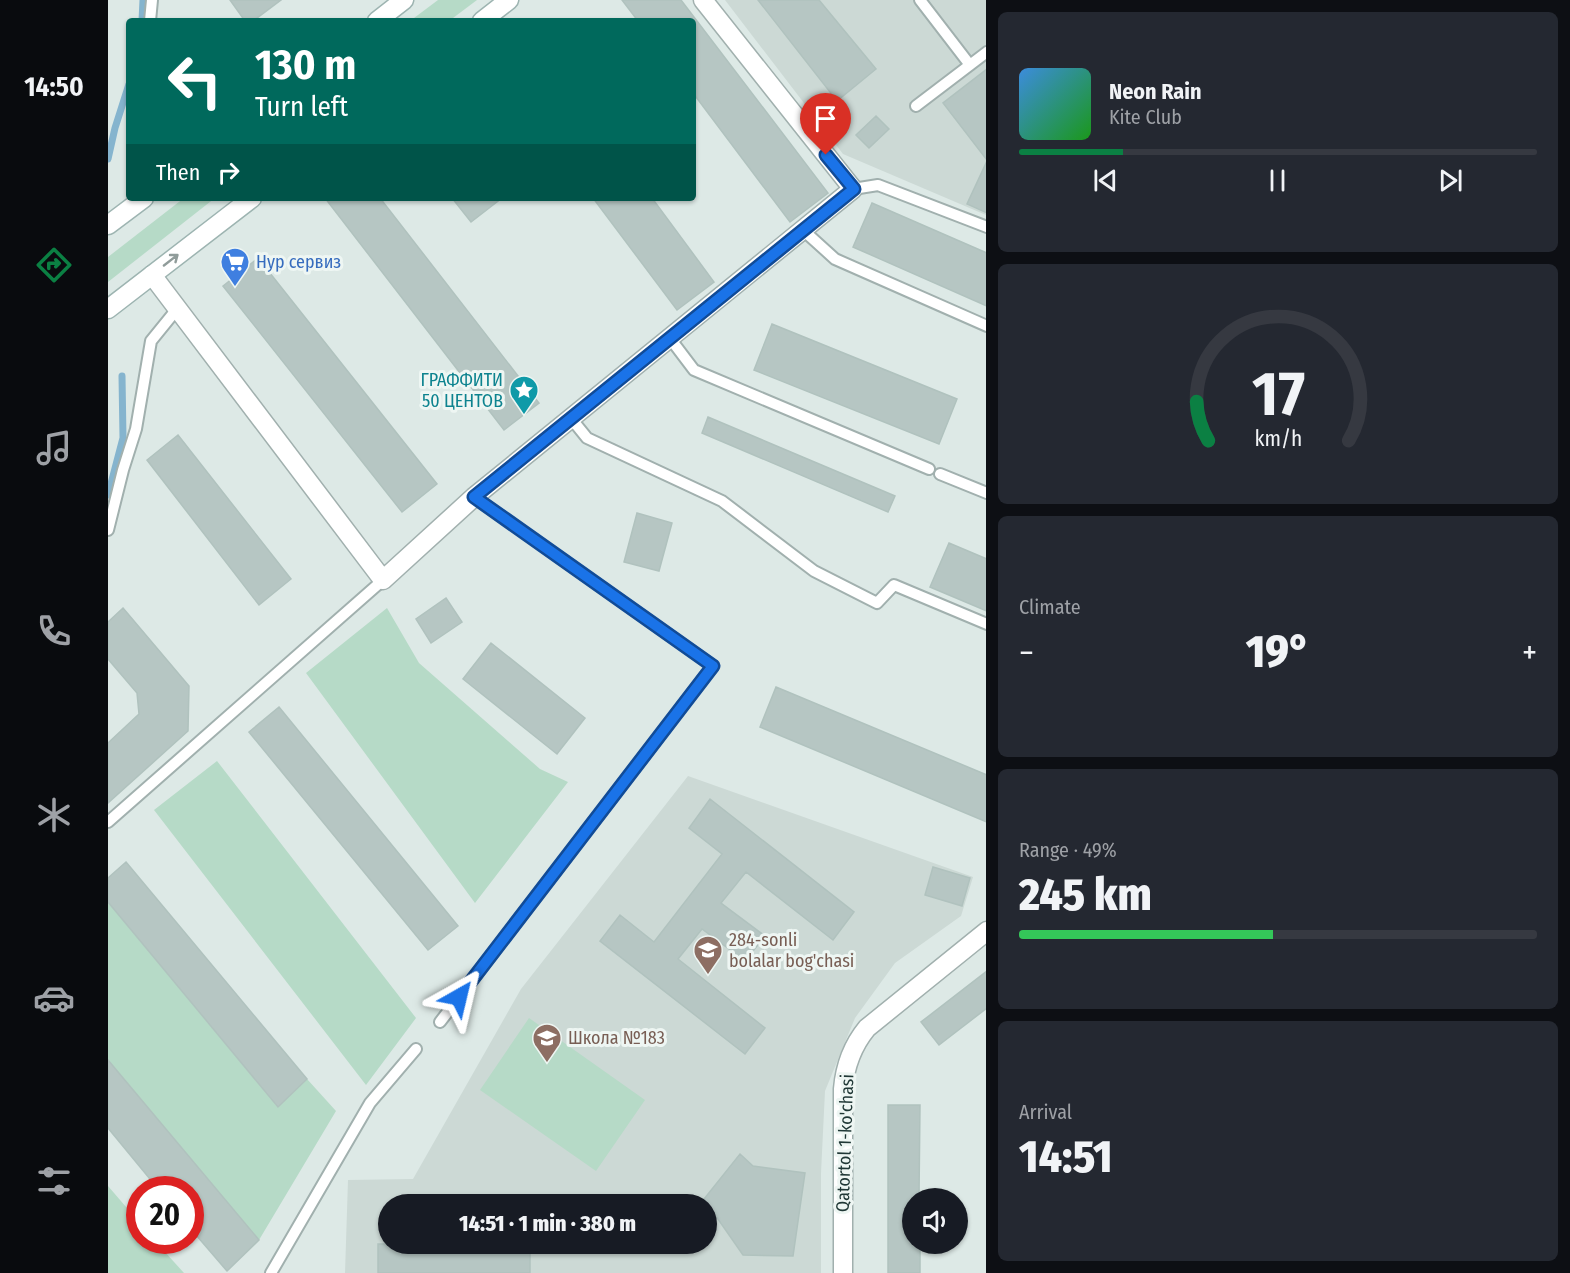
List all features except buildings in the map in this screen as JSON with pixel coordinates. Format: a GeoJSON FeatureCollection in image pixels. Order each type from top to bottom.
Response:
{"type":"FeatureCollection","features":[{"type":"Feature","properties":{"kind":"street"},"geometry":{"type":"LineString","coordinates":[[381,18],[404,0]]}},
{"type":"Feature","properties":{"kind":"street"},"geometry":{"type":"LineString","coordinates":[[486,18],[510,0]]}},
{"type":"Feature","properties":{"kind":"street"},"geometry":{"type":"LineString","coordinates":[[152,275],[382,580],[474,497],[570,417],[854,189],[704,0]]}},
{"type":"Feature","properties":{"kind":"street"},"geometry":{"type":"LineString","coordinates":[[108,225],[140,201]]}},
{"type":"Feature","properties":{"kind":"street"},"geometry":{"type":"LineString","coordinates":[[108,309],[248,201]]}},
{"type":"Feature","properties":{"kind":"street","name":"Qatortol 1-ko'chasi"},"geometry":{"type":"LineString","coordinates":[[843,1273],[843,1089],[854,1048],[867,1028],[986,932]]}},
{"type":"Feature","properties":{"kind":"lane"},"geometry":{"type":"LineString","coordinates":[[150,18],[152,0]]}},
{"type":"Feature","properties":{"kind":"lane"},"geometry":{"type":"LineString","coordinates":[[920,0],[970,65]]}},
{"type":"Feature","properties":{"kind":"lane"},"geometry":{"type":"LineString","coordinates":[[916,106],[986,53]]}},
{"type":"Feature","properties":{"kind":"lane"},"geometry":{"type":"LineString","coordinates":[[854,189],[878,185],[986,227]]}},
{"type":"Feature","properties":{"kind":"lane"},"geometry":{"type":"LineString","coordinates":[[803,230],[835,259],[986,326]]}},
{"type":"Feature","properties":{"kind":"lane"},"geometry":{"type":"LineString","coordinates":[[108,530],[136,429],[151,341],[177,309]]}},
{"type":"Feature","properties":{"kind":"lane"},"geometry":{"type":"LineString","coordinates":[[669,337],[694,369],[929,469]]}},
{"type":"Feature","properties":{"kind":"lane"},"geometry":{"type":"LineString","coordinates":[[570,417],[587,438],[722,501],[814,571],[877,603],[894,585],[986,624]]}},
{"type":"Feature","properties":{"kind":"lane"},"geometry":{"type":"LineString","coordinates":[[940,474],[986,493]]}},
{"type":"Feature","properties":{"kind":"lane"},"geometry":{"type":"LineString","coordinates":[[440,1022],[713,666],[474,497]]}},
{"type":"Feature","properties":{"kind":"lane"},"geometry":{"type":"LineString","coordinates":[[108,822],[382,580]]}},
{"type":"Feature","properties":{"kind":"lane"},"geometry":{"type":"LineString","coordinates":[[271,1273],[370,1103],[416,1049]]}},
{"type":"Feature","properties":{"kind":"shaded area"},"geometry":{"type":"Polygon","coordinates":[[[725,0],[986,0],[986,215],[843,154],[725,0]]]}},
{"type":"Feature","properties":{"kind":"shaded area","name":"284-sonli bolalar bog'chasi"},"geometry":{"type":"Polygon","coordinates":[[[688,776],[973,877],[961,916],[895,963],[855,1018],[825,1091],[821,1173],[821,1273],[345,1273],[348,1180],[413,1179],[521,989],[688,776]]]}},
{"type":"Feature","properties":{"kind":"green space"},"geometry":{"type":"Polygon","coordinates":[[[438,0],[477,0],[453,18],[414,18],[438,0]]]}},
{"type":"Feature","properties":{"kind":"green space"},"geometry":{"type":"Polygon","coordinates":[[[180,201],[211,201],[108,282],[108,257],[180,201]]]}},
{"type":"Feature","properties":{"kind":"green space"},"geometry":{"type":"Polygon","coordinates":[[[387,608],[419,663],[540,769],[568,782],[475,903],[306,673],[387,608]]]}},
{"type":"Feature","properties":{"kind":"green space"},"geometry":{"type":"Polygon","coordinates":[[[217,761],[416,1018],[366,1085],[154,810],[217,761]]]}},
{"type":"Feature","properties":{"kind":"green space"},"geometry":{"type":"Polygon","coordinates":[[[108,902],[277,1106],[307,1079],[336,1111],[259,1240],[108,1060],[108,902]]]}},
{"type":"Feature","properties":{"kind":"green space"},"geometry":{"type":"Polygon","coordinates":[[[529,1018],[645,1100],[596,1171],[480,1090],[529,1018]]]}},
{"type":"Feature","properties":{"kind":"green space"},"geometry":{"type":"Polygon","coordinates":[[[108,1186],[126,1207],[126,1254],[167,1254],[184,1273],[108,1273],[108,1186]]]}},
{"type":"Feature","properties":{"kind":"waterway"},"geometry":{"type":"LineString","coordinates":[[142,18],[143,0]]}},
{"type":"Feature","properties":{"kind":"waterway"},"geometry":{"type":"LineString","coordinates":[[108,159],[126,93]]}},
{"type":"Feature","properties":{"kind":"waterway"},"geometry":{"type":"LineString","coordinates":[[108,495],[123,438],[122,376]]}},
{"type":"Feature","properties":{"kind":"place","name":"Нур сервиз"},"geometry":{"type":"Point","coordinates":[235,288]}},
{"type":"Feature","properties":{"kind":"place","name":"ГРАФФИТИ 50 ЦЕНТОВ"},"geometry":{"type":"Point","coordinates":[524,416]}},
{"type":"Feature","properties":{"kind":"place","name":"284-sonli bolalar bog'chasi"},"geometry":{"type":"Point","coordinates":[708,976]}},
{"type":"Feature","properties":{"kind":"place","name":"Школа №183"},"geometry":{"type":"Point","coordinates":[547,1064]}},
{"type":"Feature","properties":{"kind":"route"},"geometry":{"type":"LineString","coordinates":[[459,997],[713,666],[474,497],[854,189],[826,155]]}}]}
